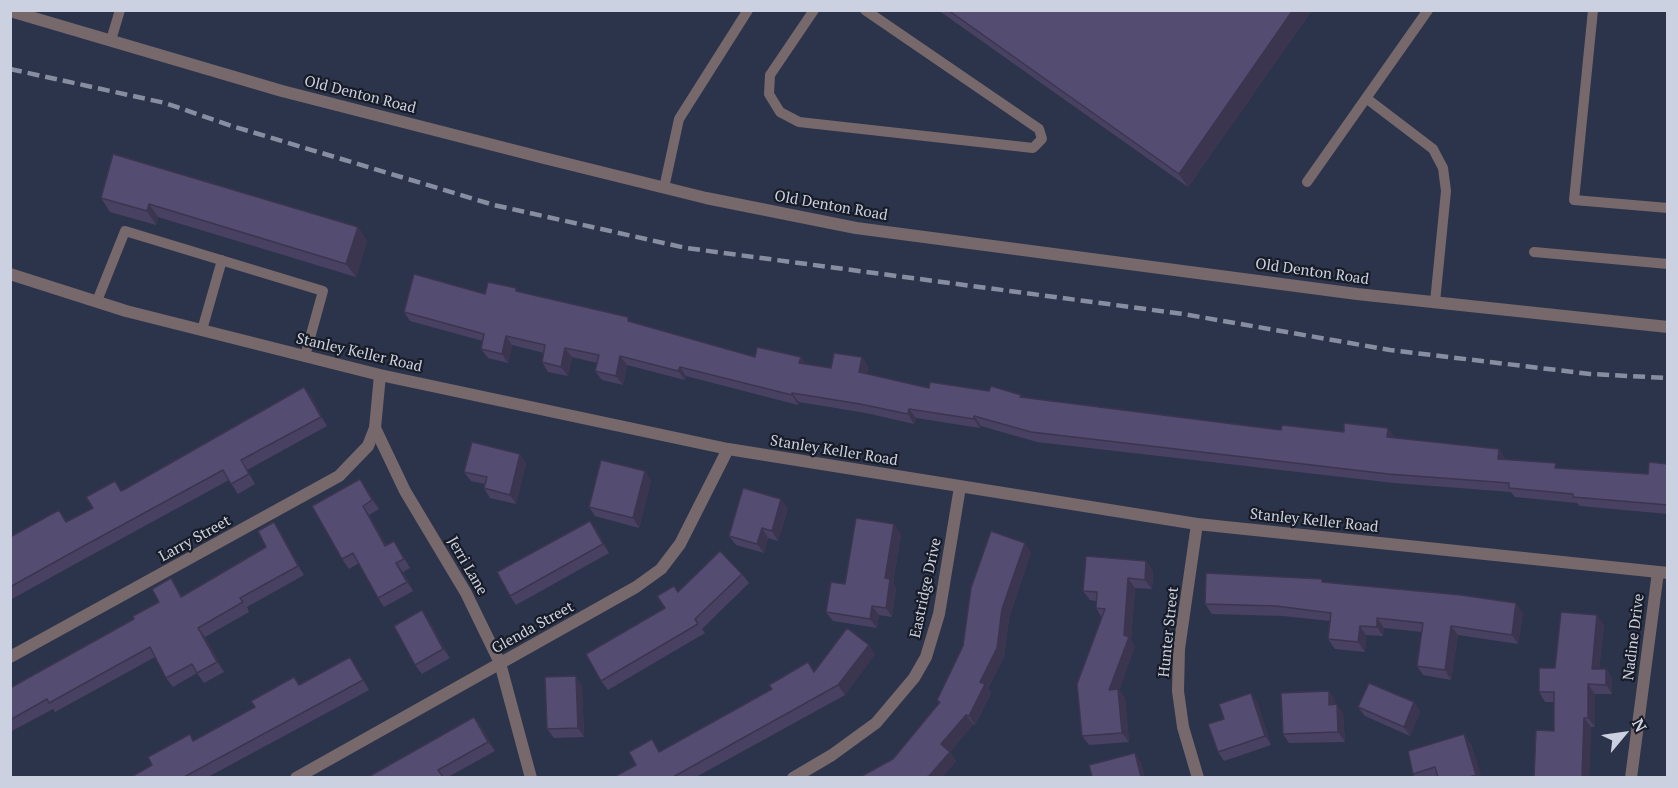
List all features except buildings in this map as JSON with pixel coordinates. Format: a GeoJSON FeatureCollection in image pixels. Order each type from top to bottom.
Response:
{"type":"FeatureCollection","features":[{"type":"Feature","properties":{"kind":"street","name":"Old Denton Road"},"geometry":{"type":"LineString","coordinates":[[10,11],[282,91],[664,188],[856,228],[1435,302],[1668,327]]}},
{"type":"Feature","properties":{"kind":"street","name":"Stanley Keller Road"},"geometry":{"type":"LineString","coordinates":[[10,274],[202,330],[380,375],[728,449],[1197,524],[1663,573]]}},
{"type":"Feature","properties":{"kind":"street"},"geometry":{"type":"LineString","coordinates":[[375,428],[380,375]]}},
{"type":"Feature","properties":{"kind":"street","name":"Larry Street"},"geometry":{"type":"LineString","coordinates":[[10,657],[339,476],[368,446],[375,428]]}},
{"type":"Feature","properties":{"kind":"street","name":"Jerri Lane"},"geometry":{"type":"LineString","coordinates":[[375,428],[405,491],[466,593],[500,663],[531,777]]}},
{"type":"Feature","properties":{"kind":"street","name":"Glenda Street"},"geometry":{"type":"LineString","coordinates":[[297,777],[636,587],[661,569],[680,544],[728,449]]}},
{"type":"Feature","properties":{"kind":"street","name":"Eastridge Drive"},"geometry":{"type":"LineString","coordinates":[[793,777],[832,755],[876,723],[914,678],[926,657],[939,614],[960,487]]}},
{"type":"Feature","properties":{"kind":"street","name":"Hunter Street"},"geometry":{"type":"LineString","coordinates":[[1197,524],[1179,649],[1178,692],[1183,727],[1198,777]]}},
{"type":"Feature","properties":{"kind":"street","name":"Nadine Drive"},"geometry":{"type":"LineString","coordinates":[[1632,777],[1663,573]]}},
{"type":"Feature","properties":{"kind":"lane"},"geometry":{"type":"LineString","coordinates":[[111,40],[120,10]]}},
{"type":"Feature","properties":{"kind":"lane"},"geometry":{"type":"LineString","coordinates":[[664,188],[679,120],[748,10]]}},
{"type":"Feature","properties":{"kind":"lane"},"geometry":{"type":"LineString","coordinates":[[814,10],[770,75],[770,94],[780,112],[799,122],[1033,148],[1042,139],[1039,129],[865,10]]}},
{"type":"Feature","properties":{"kind":"lane"},"geometry":{"type":"LineString","coordinates":[[1307,182],[1428,10]]}},
{"type":"Feature","properties":{"kind":"lane"},"geometry":{"type":"LineString","coordinates":[[1593,10],[1574,200],[1668,208]]}},
{"type":"Feature","properties":{"kind":"lane"},"geometry":{"type":"LineString","coordinates":[[1366,98],[1433,149],[1443,168],[1446,191],[1435,302]]}},
{"type":"Feature","properties":{"kind":"lane"},"geometry":{"type":"LineString","coordinates":[[97,301],[125,231],[323,291],[305,356]]}},
{"type":"Feature","properties":{"kind":"lane"},"geometry":{"type":"LineString","coordinates":[[1534,252],[1668,264]]}},
{"type":"Feature","properties":{"kind":"lane"},"geometry":{"type":"LineString","coordinates":[[202,330],[222,260]]}},
{"type":"Feature","properties":{"kind":"railway"},"geometry":{"type":"LineString","coordinates":[[10,69],[165,103],[232,126],[494,205],[686,248],[1183,314],[1390,350],[1590,374],[1668,378]]}}]}
